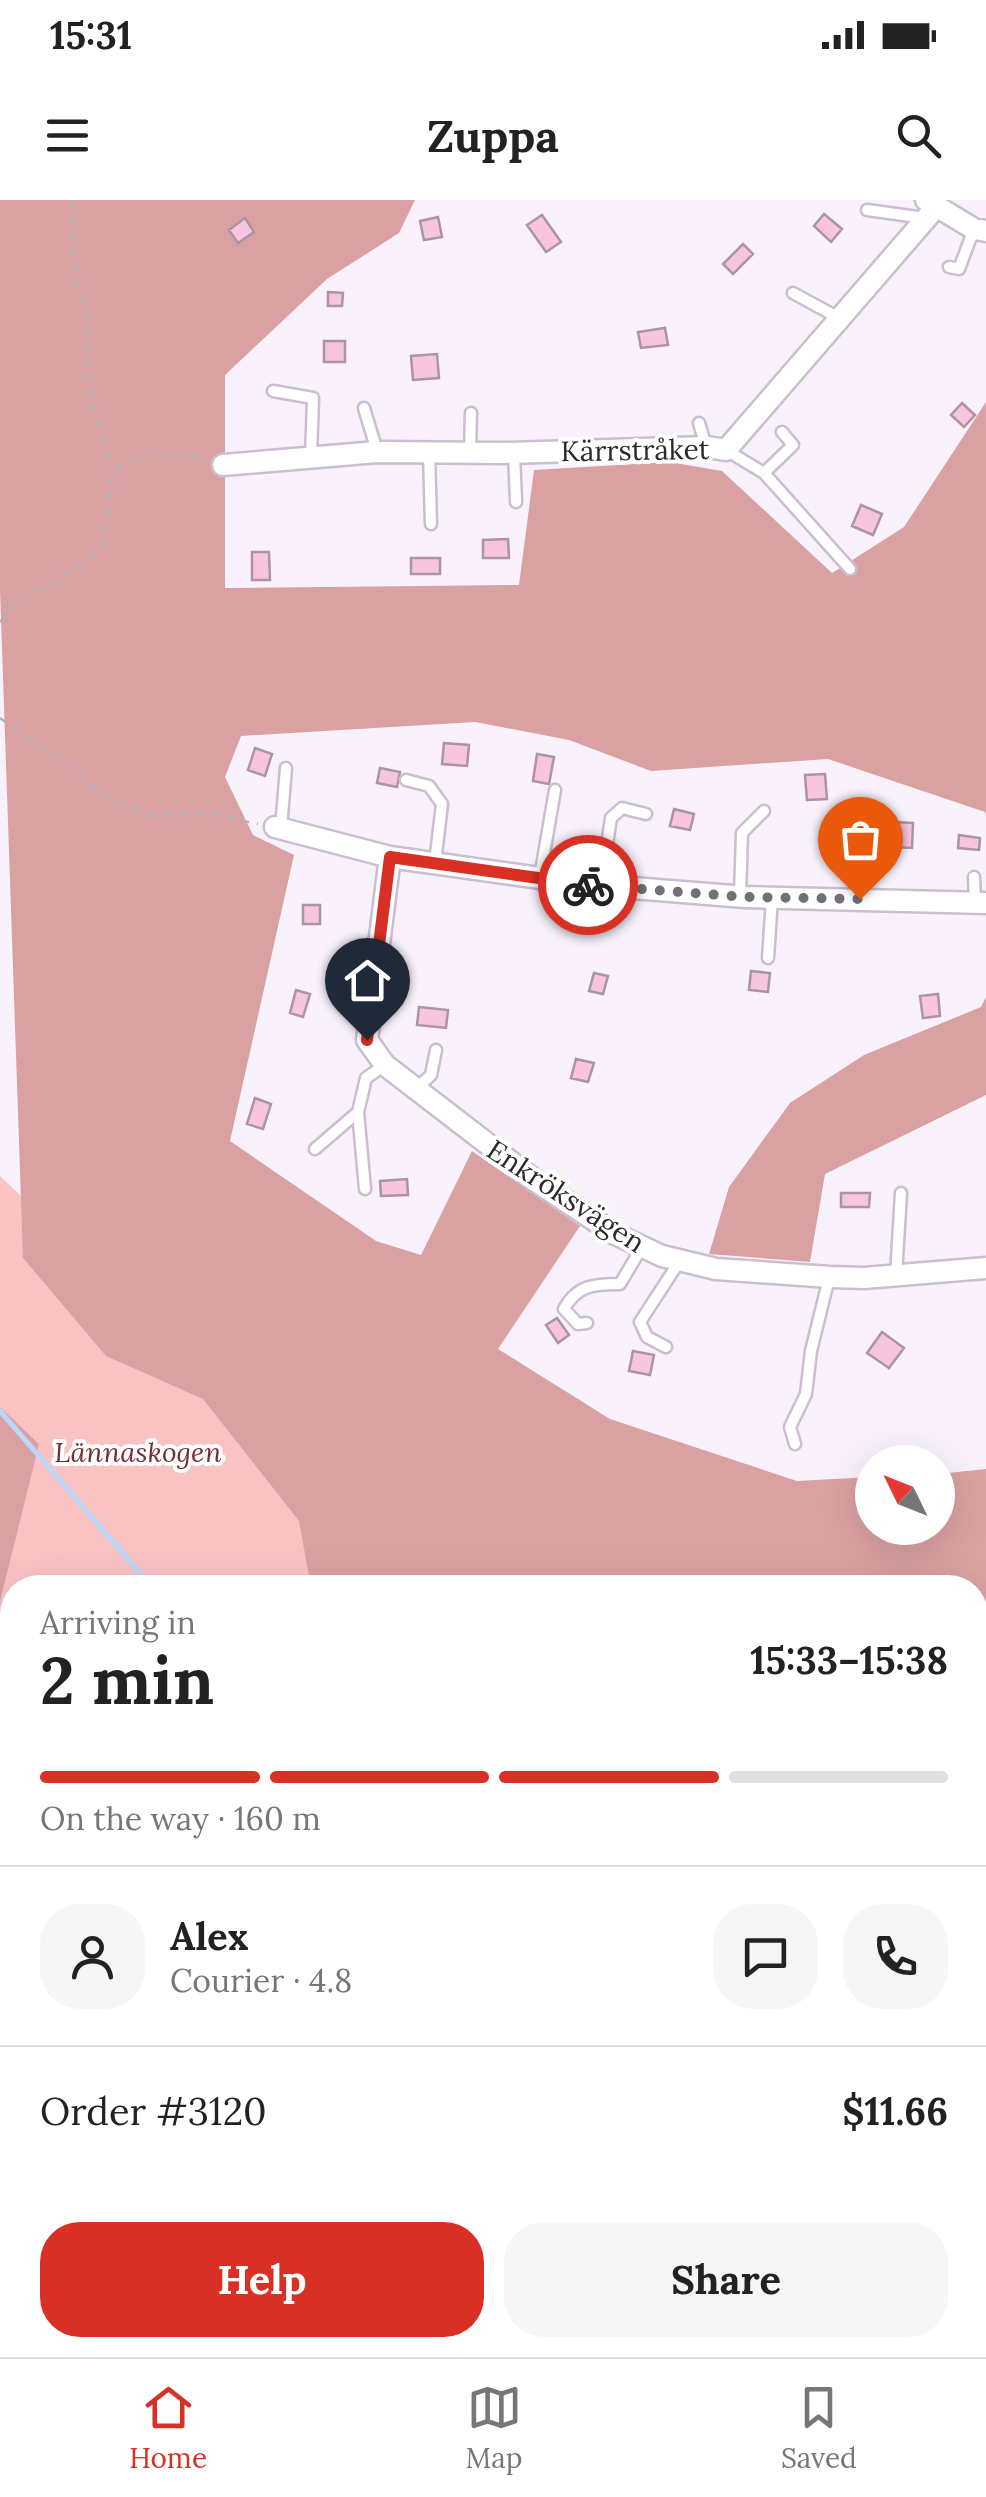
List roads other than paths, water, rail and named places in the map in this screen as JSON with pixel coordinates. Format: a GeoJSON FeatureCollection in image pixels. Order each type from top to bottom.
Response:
{"type":"FeatureCollection","features":[{"type":"Feature","properties":{"kind":"street"},"geometry":{"type":"LineString","coordinates":[[930,208],[980,230]]}},
{"type":"Feature","properties":{"kind":"street","name":"Kärrstråket"},"geometry":{"type":"LineString","coordinates":[[223,465],[377,452],[716,448],[839,318],[930,208]]}},
{"type":"Feature","properties":{"kind":"street"},"geometry":{"type":"LineString","coordinates":[[278,828],[390,857],[600,886],[740,896],[980,903]]}},
{"type":"Feature","properties":{"kind":"street"},"geometry":{"type":"LineString","coordinates":[[385,1065],[367,1040],[390,857]]}},
{"type":"Feature","properties":{"kind":"street","name":"Enkröksvägen"},"geometry":{"type":"LineString","coordinates":[[385,1065],[537,1182],[616,1234],[680,1261],[716,1269],[830,1276],[896,1276],[986,1268]]}},
{"type":"Feature","properties":{"kind":"lane"},"geometry":{"type":"LineString","coordinates":[[866,210],[930,208]]}},
{"type":"Feature","properties":{"kind":"lane"},"geometry":{"type":"LineString","coordinates":[[950,267],[959,269],[980,230]]}},
{"type":"Feature","properties":{"kind":"lane"},"geometry":{"type":"LineString","coordinates":[[792,293],[839,318]]}},
{"type":"Feature","properties":{"kind":"lane"},"geometry":{"type":"LineString","coordinates":[[274,390],[313,398],[310,457]]}},
{"type":"Feature","properties":{"kind":"lane"},"geometry":{"type":"LineString","coordinates":[[364,408],[377,452]]}},
{"type":"Feature","properties":{"kind":"lane"},"geometry":{"type":"LineString","coordinates":[[470,453],[471,413]]}},
{"type":"Feature","properties":{"kind":"lane"},"geometry":{"type":"LineString","coordinates":[[699,423],[716,448],[764,474],[850,568]]}},
{"type":"Feature","properties":{"kind":"lane"},"geometry":{"type":"LineString","coordinates":[[764,474],[793,445],[782,432]]}},
{"type":"Feature","properties":{"kind":"lane"},"geometry":{"type":"LineString","coordinates":[[429,453],[431,524]]}},
{"type":"Feature","properties":{"kind":"lane"},"geometry":{"type":"LineString","coordinates":[[514,453],[516,502]]}},
{"type":"Feature","properties":{"kind":"lane"},"geometry":{"type":"LineString","coordinates":[[278,828],[286,768]]}},
{"type":"Feature","properties":{"kind":"lane"},"geometry":{"type":"LineString","coordinates":[[406,780],[429,786],[442,804],[435,863]]}},
{"type":"Feature","properties":{"kind":"lane"},"geometry":{"type":"LineString","coordinates":[[540,877],[556,790]]}},
{"type":"Feature","properties":{"kind":"lane"},"geometry":{"type":"LineString","coordinates":[[600,886],[611,818],[622,808],[646,814]]}},
{"type":"Feature","properties":{"kind":"lane"},"geometry":{"type":"LineString","coordinates":[[740,896],[742,833],[764,810]]}},
{"type":"Feature","properties":{"kind":"lane"},"geometry":{"type":"LineString","coordinates":[[974,877],[980,903]]}},
{"type":"Feature","properties":{"kind":"lane"},"geometry":{"type":"LineString","coordinates":[[768,958],[772,897]]}},
{"type":"Feature","properties":{"kind":"lane"},"geometry":{"type":"LineString","coordinates":[[416,1089],[430,1075],[436,1050]]}},
{"type":"Feature","properties":{"kind":"lane"},"geometry":{"type":"LineString","coordinates":[[365,1189],[358,1112],[366,1078],[385,1065]]}},
{"type":"Feature","properties":{"kind":"lane"},"geometry":{"type":"LineString","coordinates":[[315,1148],[358,1112]]}},
{"type":"Feature","properties":{"kind":"lane"},"geometry":{"type":"LineString","coordinates":[[896,1276],[901,1193]]}},
{"type":"Feature","properties":{"kind":"lane"},"geometry":{"type":"LineString","coordinates":[[587,1322],[578,1324],[569,1316],[564,1309],[569,1299],[586,1285],[620,1284],[642,1247]]}},
{"type":"Feature","properties":{"kind":"lane"},"geometry":{"type":"LineString","coordinates":[[666,1347],[646,1337],[640,1322],[680,1261]]}},
{"type":"Feature","properties":{"kind":"lane"},"geometry":{"type":"LineString","coordinates":[[796,1444],[790,1428],[806,1394],[811,1351],[830,1276]]}},
{"type":"Feature","properties":{"kind":"waterway"},"geometry":{"type":"LineString","coordinates":[[0,1411],[142,1575]]}},
{"type":"Feature","properties":{"kind":"park label","name":"Lännaskogen"},"geometry":{"type":"Point","coordinates":[138,1452]}}]}
